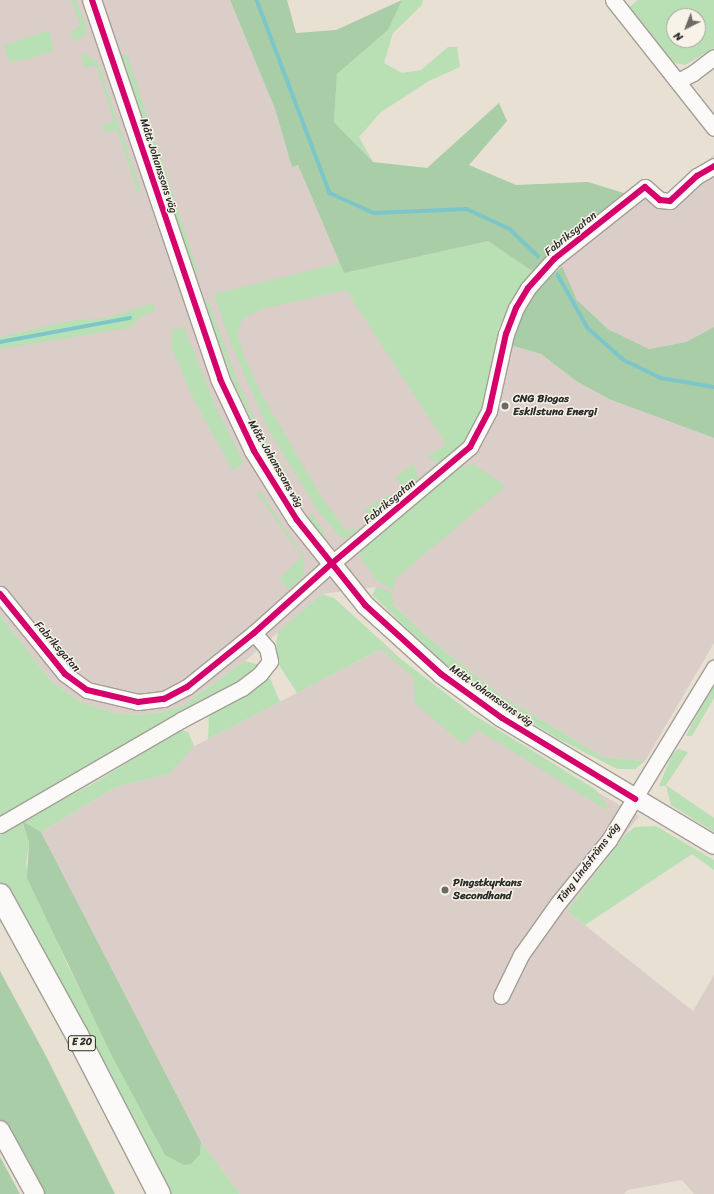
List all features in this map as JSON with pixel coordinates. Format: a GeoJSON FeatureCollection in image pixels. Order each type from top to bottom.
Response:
{"type":"FeatureCollection","features":[{"type":"Feature","properties":{"kind":"highway","name":"E 20"},"geometry":{"type":"LineString","coordinates":[[0,895],[77,1035],[159,1194]]}},
{"type":"Feature","properties":{"kind":"highway","name":"E 20"},"geometry":{"type":"LineString","coordinates":[[0,923],[143,1194]]}},
{"type":"Feature","properties":{"kind":"street","name":"Mått Johanssons väg"},"geometry":{"type":"LineString","coordinates":[[92,0],[220,379],[254,451],[297,520],[331,564],[388,628],[454,684],[502,718],[714,845]]}},
{"type":"Feature","properties":{"kind":"street"},"geometry":{"type":"LineString","coordinates":[[613,0],[714,128]]}},
{"type":"Feature","properties":{"kind":"street"},"geometry":{"type":"LineString","coordinates":[[678,81],[693,73],[714,57]]}},
{"type":"Feature","properties":{"kind":"street","name":"Fabriksgatan"},"geometry":{"type":"LineString","coordinates":[[0,594],[42,648],[75,683],[98,694],[124,700],[164,699],[187,687],[254,633],[331,564],[470,447],[489,411],[511,320],[535,279],[554,259],[645,187],[660,200],[670,201],[698,176],[714,166]]}},
{"type":"Feature","properties":{"kind":"street"},"geometry":{"type":"LineString","coordinates":[[0,825],[181,720],[242,688],[260,674],[270,661],[267,648],[254,633]]}},
{"type":"Feature","properties":{"kind":"street","name":"Tång Lindströms väg"},"geometry":{"type":"LineString","coordinates":[[501,996],[521,955],[558,904],[609,840],[714,668]]}},
{"type":"Feature","properties":{"kind":"street"},"geometry":{"type":"LineString","coordinates":[[0,1130],[35,1194]]}},
{"type":"Feature","properties":{"kind":"shaded area"},"geometry":{"type":"Polygon","coordinates":[[[0,0],[230,0],[275,109],[292,166],[298,165],[344,273],[488,241],[532,271],[497,330],[510,345],[541,354],[576,381],[609,399],[714,438],[714,643],[645,761],[603,757],[500,695],[426,636],[376,587],[322,594],[245,661],[182,706],[162,712],[140,715],[114,713],[81,702],[52,682],[0,615],[0,0]]]}},
{"type":"Feature","properties":{"kind":"shaded area"},"geometry":{"type":"Polygon","coordinates":[[[714,155],[714,327],[686,342],[649,349],[608,329],[577,300],[554,252],[627,194],[656,195],[673,191],[714,155]]]}},
{"type":"Feature","properties":{"kind":"shaded area"},"geometry":{"type":"Polygon","coordinates":[[[387,646],[437,693],[489,730],[639,816],[567,911],[693,1011],[714,975],[714,1194],[694,1194],[682,1180],[628,1190],[624,1194],[240,1194],[201,1142],[41,832],[116,787],[169,774],[191,748],[387,646]]]}},
{"type":"Feature","properties":{"kind":"green space"},"geometry":{"type":"Polygon","coordinates":[[[71,0],[76,0],[86,26],[85,35],[77,41],[72,38],[71,32],[80,25],[71,0]]]}},
{"type":"Feature","properties":{"kind":"green space"},"geometry":{"type":"Polygon","coordinates":[[[230,0],[287,0],[296,33],[336,30],[402,0],[388,30],[337,74],[334,122],[373,162],[427,168],[499,103],[507,121],[469,165],[516,185],[588,182],[627,194],[532,271],[488,241],[344,273],[298,165],[292,167],[275,109],[230,0]]]}},
{"type":"Feature","properties":{"kind":"green space"},"geometry":{"type":"Polygon","coordinates":[[[402,0],[423,0],[421,6],[393,33],[384,63],[402,73],[421,70],[448,47],[457,47],[460,67],[429,81],[381,112],[359,137],[373,162],[334,122],[337,74],[388,30],[402,0]]]}},
{"type":"Feature","properties":{"kind":"green space"},"geometry":{"type":"Polygon","coordinates":[[[638,0],[714,0],[714,48],[685,65],[675,63],[663,53],[628,8],[638,0]]]}},
{"type":"Feature","properties":{"kind":"green space"},"geometry":{"type":"Polygon","coordinates":[[[46,31],[50,33],[54,50],[29,59],[10,62],[3,46],[46,31]]]}},
{"type":"Feature","properties":{"kind":"green space"},"geometry":{"type":"Polygon","coordinates":[[[83,53],[98,62],[141,192],[138,193],[117,130],[105,133],[103,125],[114,121],[96,65],[85,68],[81,57],[83,53]]]}},
{"type":"Feature","properties":{"kind":"green space"},"geometry":{"type":"Polygon","coordinates":[[[125,53],[128,57],[199,275],[193,269],[181,234],[122,56],[125,53]]]}},
{"type":"Feature","properties":{"kind":"green space"},"geometry":{"type":"Polygon","coordinates":[[[488,241],[532,271],[497,330],[500,334],[481,411],[471,432],[464,441],[443,461],[436,462],[427,457],[446,444],[346,290],[261,309],[242,320],[237,333],[244,356],[262,395],[323,499],[346,530],[355,529],[356,534],[342,539],[318,511],[269,431],[231,344],[214,294],[340,263],[344,273],[488,241]]]}},
{"type":"Feature","properties":{"kind":"green space"},"geometry":{"type":"Polygon","coordinates":[[[562,266],[577,300],[608,329],[649,349],[686,342],[714,327],[714,438],[609,399],[576,381],[541,354],[510,345],[531,296],[562,266]]]}},
{"type":"Feature","properties":{"kind":"green space"},"geometry":{"type":"Polygon","coordinates":[[[205,302],[209,302],[237,379],[256,421],[292,485],[288,487],[271,458],[233,382],[205,302]]]}},
{"type":"Feature","properties":{"kind":"green space"},"geometry":{"type":"Polygon","coordinates":[[[153,303],[156,311],[143,315],[130,328],[0,349],[0,337],[68,321],[106,318],[153,303]]]}},
{"type":"Feature","properties":{"kind":"green space"},"geometry":{"type":"Polygon","coordinates":[[[184,327],[216,407],[244,463],[233,471],[189,390],[171,346],[173,330],[184,327]]]}},
{"type":"Feature","properties":{"kind":"green space"},"geometry":{"type":"Polygon","coordinates":[[[414,464],[418,477],[415,485],[406,493],[395,477],[414,464]]]}},
{"type":"Feature","properties":{"kind":"green space"},"geometry":{"type":"Polygon","coordinates":[[[473,464],[506,486],[395,579],[394,590],[376,580],[359,555],[367,546],[456,468],[473,464]]]}},
{"type":"Feature","properties":{"kind":"green space"},"geometry":{"type":"Polygon","coordinates":[[[260,491],[305,559],[303,577],[288,589],[279,579],[302,557],[257,493],[260,491]]]}},
{"type":"Feature","properties":{"kind":"green space"},"geometry":{"type":"Polygon","coordinates":[[[389,495],[396,501],[372,521],[364,510],[389,495]]]}},
{"type":"Feature","properties":{"kind":"green space"},"geometry":{"type":"Polygon","coordinates":[[[312,514],[325,533],[324,538],[307,517],[312,514]]]}},
{"type":"Feature","properties":{"kind":"green space"},"geometry":{"type":"Polygon","coordinates":[[[376,587],[392,592],[393,604],[426,636],[500,695],[603,757],[645,761],[635,769],[617,769],[557,738],[482,693],[438,658],[372,595],[376,587]]]}},
{"type":"Feature","properties":{"kind":"green space"},"geometry":{"type":"Polygon","coordinates":[[[322,594],[334,598],[387,646],[385,647],[474,715],[595,789],[608,807],[606,810],[478,730],[464,745],[415,703],[413,677],[381,649],[297,693],[279,665],[276,644],[278,632],[322,594]]]}},
{"type":"Feature","properties":{"kind":"green space"},"geometry":{"type":"Polygon","coordinates":[[[0,615],[52,682],[81,702],[114,713],[140,715],[162,712],[182,706],[245,661],[260,665],[249,678],[0,817],[0,615]]]}},
{"type":"Feature","properties":{"kind":"green space"},"geometry":{"type":"Polygon","coordinates":[[[270,678],[280,702],[208,739],[209,713],[270,678]]]}},
{"type":"Feature","properties":{"kind":"green space"},"geometry":{"type":"Polygon","coordinates":[[[714,682],[714,698],[692,736],[686,736],[714,682]]]}},
{"type":"Feature","properties":{"kind":"green space"},"geometry":{"type":"Polygon","coordinates":[[[181,730],[188,732],[194,746],[169,774],[116,787],[41,832],[22,822],[29,842],[26,865],[66,962],[165,1155],[200,1154],[201,1142],[240,1194],[168,1194],[0,885],[0,835],[22,821],[94,783],[181,730]]]}},
{"type":"Feature","properties":{"kind":"green space"},"geometry":{"type":"Polygon","coordinates":[[[678,749],[688,752],[666,785],[714,818],[714,832],[671,805],[666,786],[659,786],[672,755],[678,749]]]}},
{"type":"Feature","properties":{"kind":"green space"},"geometry":{"type":"Polygon","coordinates":[[[22,821],[41,832],[201,1142],[200,1154],[191,1164],[184,1165],[165,1155],[111,1054],[27,878],[29,842],[22,821]]]}},
{"type":"Feature","properties":{"kind":"green space"},"geometry":{"type":"Polygon","coordinates":[[[656,826],[714,860],[714,870],[692,854],[585,925],[567,911],[625,835],[635,827],[656,826]]]}},
{"type":"Feature","properties":{"kind":"green space"},"geometry":{"type":"Polygon","coordinates":[[[0,971],[46,1056],[115,1194],[41,1194],[0,1122],[0,971]]]}},
{"type":"Feature","properties":{"kind":"green space"},"geometry":{"type":"Polygon","coordinates":[[[0,1157],[20,1194],[0,1194],[0,1157]]]}},
{"type":"Feature","properties":{"kind":"waterway"},"geometry":{"type":"LineString","coordinates":[[257,0],[330,193],[374,213],[467,209],[510,229],[538,256]]}},
{"type":"Feature","properties":{"kind":"waterway"},"geometry":{"type":"LineString","coordinates":[[558,275],[588,328],[624,360],[661,378],[714,387]]}},
{"type":"Feature","properties":{"kind":"waterway"},"geometry":{"type":"LineString","coordinates":[[0,342],[130,318]]}},
{"type":"Feature","properties":{"kind":"cycle path"},"geometry":{"type":"LineString","coordinates":[[92,0],[220,379],[254,451],[297,520],[365,605],[441,674],[502,718],[635,799]]}},
{"type":"Feature","properties":{"kind":"cycle path"},"geometry":{"type":"LineString","coordinates":[[0,594],[65,674],[87,690],[138,702],[164,699],[187,687],[254,633],[331,564],[470,447],[489,411],[506,334],[516,308],[528,288],[554,259],[645,187],[660,200],[670,201],[697,176],[714,166]]}},
{"type":"Feature","properties":{"kind":"place","name":"CNG Biogas Eskilstuna Energi"},"geometry":{"type":"Point","coordinates":[505,406]}},
{"type":"Feature","properties":{"kind":"place","name":"Pingstkyrkans Secondhand"},"geometry":{"type":"Point","coordinates":[445,890]}}]}
